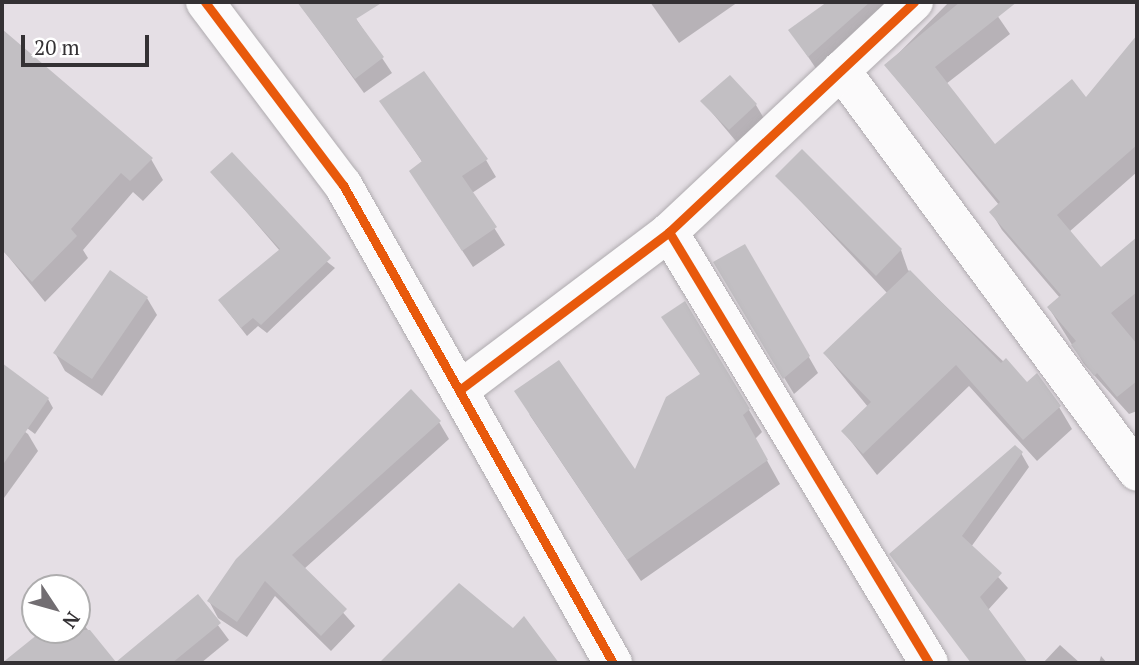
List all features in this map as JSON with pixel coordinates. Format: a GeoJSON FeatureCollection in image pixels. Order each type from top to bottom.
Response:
{"type":"FeatureCollection","features":[{"type":"Feature","properties":{"kind":"street"},"geometry":{"type":"LineString","coordinates":[[205,2],[343,185],[461,389],[613,663]]}},
{"type":"Feature","properties":{"kind":"street"},"geometry":{"type":"LineString","coordinates":[[461,389],[669,232],[908,4]]}},
{"type":"Feature","properties":{"kind":"street"},"geometry":{"type":"LineString","coordinates":[[841,70],[1137,472]]}},
{"type":"Feature","properties":{"kind":"street"},"geometry":{"type":"LineString","coordinates":[[669,232],[929,663]]}},
{"type":"Feature","properties":{"kind":"building"},"geometry":{"type":"Polygon","coordinates":[[[297,2],[383,2],[356,19],[384,57],[355,79],[297,2]]]}},
{"type":"Feature","properties":{"kind":"building"},"geometry":{"type":"Polygon","coordinates":[[[827,2],[870,2],[808,57],[788,30],[827,2]]]}},
{"type":"Feature","properties":{"kind":"building"},"geometry":{"type":"Polygon","coordinates":[[[960,2],[1017,2],[935,67],[995,144],[1072,79],[1086,97],[1137,35],[1137,145],[1057,215],[1101,267],[1137,237],[1137,292],[1111,313],[1137,344],[1137,381],[1117,397],[1097,373],[1094,376],[1071,345],[1076,341],[1047,307],[1061,295],[989,212],[1000,202],[884,65],[960,2]]]}},
{"type":"Feature","properties":{"kind":"building"},"geometry":{"type":"Polygon","coordinates":[[[2,29],[153,158],[130,181],[121,173],[71,229],[77,236],[32,282],[2,250],[2,29]]]}},
{"type":"Feature","properties":{"kind":"building"},"geometry":{"type":"Polygon","coordinates":[[[424,71],[488,159],[462,176],[497,227],[462,251],[409,171],[422,161],[379,101],[424,71]]]}},
{"type":"Feature","properties":{"kind":"building"},"geometry":{"type":"Polygon","coordinates":[[[730,75],[757,104],[729,130],[700,101],[730,75]]]}},
{"type":"Feature","properties":{"kind":"building"},"geometry":{"type":"Polygon","coordinates":[[[802,149],[902,249],[876,276],[775,176],[802,149]]]}},
{"type":"Feature","properties":{"kind":"building"},"geometry":{"type":"Polygon","coordinates":[[[232,152],[331,258],[261,325],[253,318],[241,328],[218,300],[280,249],[210,172],[232,152]]]}},
{"type":"Feature","properties":{"kind":"building"},"geometry":{"type":"Polygon","coordinates":[[[745,244],[810,356],[783,379],[713,262],[745,244]]]}},
{"type":"Feature","properties":{"kind":"building"},"geometry":{"type":"Polygon","coordinates":[[[110,270],[148,297],[92,379],[53,353],[110,270]]]}},
{"type":"Feature","properties":{"kind":"building"},"geometry":{"type":"Polygon","coordinates":[[[910,270],[1001,363],[1006,358],[1027,382],[1037,373],[1061,406],[1023,440],[956,365],[863,454],[841,431],[871,402],[823,353],[910,270]]]}},
{"type":"Feature","properties":{"kind":"building"},"geometry":{"type":"Polygon","coordinates":[[[685,301],[750,409],[743,415],[768,460],[627,560],[514,391],[559,360],[635,469],[666,397],[700,374],[661,317],[685,301]]]}},
{"type":"Feature","properties":{"kind":"building"},"geometry":{"type":"Polygon","coordinates":[[[2,363],[49,398],[2,466],[2,363]]]}},
{"type":"Feature","properties":{"kind":"building"},"geometry":{"type":"Polygon","coordinates":[[[411,389],[441,421],[292,555],[347,609],[321,636],[265,581],[237,622],[207,601],[236,559],[411,389]]]}},
{"type":"Feature","properties":{"kind":"building"},"geometry":{"type":"Polygon","coordinates":[[[1015,445],[1023,452],[962,536],[1002,573],[980,597],[1028,663],[971,663],[889,554],[1015,445]]]}},
{"type":"Feature","properties":{"kind":"building"},"geometry":{"type":"Polygon","coordinates":[[[459,583],[513,628],[524,616],[559,663],[379,663],[459,583]]]}},
{"type":"Feature","properties":{"kind":"building"},"geometry":{"type":"Polygon","coordinates":[[[198,594],[221,623],[172,663],[2,663],[26,644],[91,644],[91,631],[116,662],[198,594]]]}},
{"type":"Feature","properties":{"kind":"cycle path"},"geometry":{"type":"LineString","coordinates":[[205,2],[343,185],[613,663]]}},
{"type":"Feature","properties":{"kind":"cycle path"},"geometry":{"type":"LineString","coordinates":[[461,389],[669,232],[914,2]]}},
{"type":"Feature","properties":{"kind":"cycle path"},"geometry":{"type":"LineString","coordinates":[[669,232],[929,663]]}}]}
